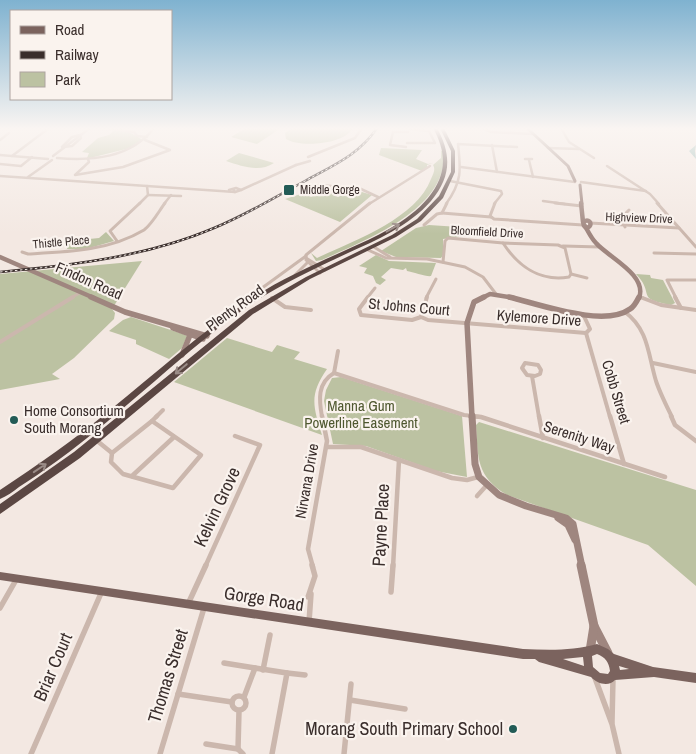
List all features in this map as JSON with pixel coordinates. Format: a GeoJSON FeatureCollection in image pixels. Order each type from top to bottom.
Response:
{"type":"FeatureCollection","features":[{"type":"Feature","properties":{"kind":"highway","name":"Plenty Road"},"geometry":{"type":"LineString","coordinates":[[0,509],[45,479],[96,440],[214,341],[272,298],[357,247],[395,228],[412,216],[437,190],[446,163]]}},
{"type":"Feature","properties":{"kind":"highway","name":"Plenty Road"},"geometry":{"type":"LineString","coordinates":[[0,494],[51,461],[91,431],[181,356],[253,301],[290,279],[371,249],[418,220],[436,203],[450,182],[453,163]]}},
{"type":"Feature","properties":{"kind":"highway"},"geometry":{"type":"LineString","coordinates":[[357,247],[371,249]]}},
{"type":"Feature","properties":{"kind":"highway","name":"Findon Road"},"geometry":{"type":"LineString","coordinates":[[205,337],[214,341]]}},
{"type":"Feature","properties":{"kind":"main road","name":"Gorge Road"},"geometry":{"type":"LineString","coordinates":[[0,576],[523,654],[558,655],[590,651]]}},
{"type":"Feature","properties":{"kind":"main road"},"geometry":{"type":"LineString","coordinates":[[654,672],[613,676],[602,680],[593,674],[587,664],[590,651],[597,649],[610,657],[654,672],[696,678]]}},
{"type":"Feature","properties":{"kind":"main road","name":"Gorge Road"},"geometry":{"type":"LineString","coordinates":[[523,654],[593,674]]}},
{"type":"Feature","properties":{"kind":"main road"},"geometry":{"type":"LineString","coordinates":[[610,657],[615,669],[613,676]]}},
{"type":"Feature","properties":{"kind":"street"},"geometry":{"type":"LineString","coordinates":[[0,164],[21,166],[24,163]]}},
{"type":"Feature","properties":{"kind":"street"},"geometry":{"type":"LineString","coordinates":[[26,178],[46,163]]}},
{"type":"Feature","properties":{"kind":"street"},"geometry":{"type":"LineString","coordinates":[[88,163],[75,175],[99,172],[132,163]]}},
{"type":"Feature","properties":{"kind":"street"},"geometry":{"type":"LineString","coordinates":[[442,213],[458,183],[461,163]]}},
{"type":"Feature","properties":{"kind":"street"},"geometry":{"type":"LineString","coordinates":[[495,163],[497,172]]}},
{"type":"Feature","properties":{"kind":"street"},"geometry":{"type":"LineString","coordinates":[[531,163],[533,177]]}},
{"type":"Feature","properties":{"kind":"street"},"geometry":{"type":"LineString","coordinates":[[565,163],[578,183],[586,224],[599,246],[632,274],[639,285],[640,298],[636,304],[625,312],[607,316],[586,317],[494,294],[483,296],[474,302],[467,324],[474,464],[478,475],[486,486],[499,494],[548,512],[572,526],[594,626],[610,657]]}},
{"type":"Feature","properties":{"kind":"street"},"geometry":{"type":"LineString","coordinates":[[273,176],[284,169],[300,164]]}},
{"type":"Feature","properties":{"kind":"street"},"geometry":{"type":"LineString","coordinates":[[0,176],[234,191],[251,186],[295,165]]}},
{"type":"Feature","properties":{"kind":"street"},"geometry":{"type":"LineString","coordinates":[[290,279],[307,259],[378,197],[430,166]]}},
{"type":"Feature","properties":{"kind":"street"},"geometry":{"type":"LineString","coordinates":[[607,166],[646,191],[696,247]]}},
{"type":"Feature","properties":{"kind":"street"},"geometry":{"type":"LineString","coordinates":[[461,167],[646,191]]}},
{"type":"Feature","properties":{"kind":"street"},"geometry":{"type":"LineString","coordinates":[[32,178],[33,174]]}},
{"type":"Feature","properties":{"kind":"street"},"geometry":{"type":"LineString","coordinates":[[424,225],[437,214],[442,213],[491,217],[491,208],[502,191],[450,182]]}},
{"type":"Feature","properties":{"kind":"street"},"geometry":{"type":"LineString","coordinates":[[339,187],[324,190],[314,188],[316,185],[321,185],[361,189],[378,197]]}},
{"type":"Feature","properties":{"kind":"street"},"geometry":{"type":"LineString","coordinates":[[321,185],[325,187],[324,190]]}},
{"type":"Feature","properties":{"kind":"street"},"geometry":{"type":"LineString","coordinates":[[147,186],[148,195]]}},
{"type":"Feature","properties":{"kind":"street"},"geometry":{"type":"LineString","coordinates":[[117,241],[110,231],[148,195],[180,196]]}},
{"type":"Feature","properties":{"kind":"street","name":"Thistle Place"},"geometry":{"type":"LineString","coordinates":[[22,252],[28,254],[86,251],[117,241],[145,229],[171,195]]}},
{"type":"Feature","properties":{"kind":"street"},"geometry":{"type":"LineString","coordinates":[[544,201],[582,206]]}},
{"type":"Feature","properties":{"kind":"street"},"geometry":{"type":"LineString","coordinates":[[625,227],[621,218],[629,210]]}},
{"type":"Feature","properties":{"kind":"street","name":"Highview Drive"},"geometry":{"type":"LineString","coordinates":[[491,217],[625,227],[678,228]]}},
{"type":"Feature","properties":{"kind":"street","name":"Bloomfield Drive"},"geometry":{"type":"LineString","coordinates":[[443,262],[445,240],[447,238],[551,245],[563,248],[570,246],[599,246]]}},
{"type":"Feature","properties":{"kind":"street"},"geometry":{"type":"LineString","coordinates":[[503,243],[508,252],[528,271],[561,279],[569,277],[571,274]]}},
{"type":"Feature","properties":{"kind":"street"},"geometry":{"type":"LineString","coordinates":[[563,248],[571,274]]}},
{"type":"Feature","properties":{"kind":"street"},"geometry":{"type":"LineString","coordinates":[[371,249],[395,259]]}},
{"type":"Feature","properties":{"kind":"street"},"geometry":{"type":"LineString","coordinates":[[371,249],[384,257],[395,259],[424,258],[474,271],[490,285],[494,294]]}},
{"type":"Feature","properties":{"kind":"street"},"geometry":{"type":"LineString","coordinates":[[654,253],[696,254]]}},
{"type":"Feature","properties":{"kind":"street","name":"Findon Road"},"geometry":{"type":"LineString","coordinates":[[0,257],[125,312],[205,337]]}},
{"type":"Feature","properties":{"kind":"street"},"geometry":{"type":"LineString","coordinates":[[262,288],[299,259],[307,259],[319,269]]}},
{"type":"Feature","properties":{"kind":"street"},"geometry":{"type":"LineString","coordinates":[[571,274],[587,278]]}},
{"type":"Feature","properties":{"kind":"street"},"geometry":{"type":"LineString","coordinates":[[421,318],[420,313],[436,279]]}},
{"type":"Feature","properties":{"kind":"street"},"geometry":{"type":"LineString","coordinates":[[681,308],[666,280],[696,280]]}},
{"type":"Feature","properties":{"kind":"street","name":"St Johns Court"},"geometry":{"type":"LineString","coordinates":[[375,288],[359,310],[361,315],[412,320],[421,318],[467,324]]}},
{"type":"Feature","properties":{"kind":"street"},"geometry":{"type":"LineString","coordinates":[[0,342],[79,292]]}},
{"type":"Feature","properties":{"kind":"street"},"geometry":{"type":"LineString","coordinates":[[272,298],[285,307],[311,310]]}},
{"type":"Feature","properties":{"kind":"street"},"geometry":{"type":"LineString","coordinates":[[640,298],[661,305],[696,310]]}},
{"type":"Feature","properties":{"kind":"street"},"geometry":{"type":"LineString","coordinates":[[625,312],[637,322],[653,363],[656,381],[675,426],[696,441]]}},
{"type":"Feature","properties":{"kind":"street","name":"Kylemore Drive"},"geometry":{"type":"LineString","coordinates":[[467,324],[585,333],[590,329],[586,317]]}},
{"type":"Feature","properties":{"kind":"street","name":"Findon Road"},"geometry":{"type":"LineString","coordinates":[[170,325],[190,335],[205,337]]}},
{"type":"Feature","properties":{"kind":"street","name":"Cobb Street"},"geometry":{"type":"LineString","coordinates":[[585,333],[620,450],[622,463]]}},
{"type":"Feature","properties":{"kind":"street"},"geometry":{"type":"LineString","coordinates":[[181,356],[190,335]]}},
{"type":"Feature","properties":{"kind":"street","name":"Nirvana Drive"},"geometry":{"type":"LineString","coordinates":[[309,622],[311,591],[315,576],[308,551],[327,434],[319,400],[326,378],[334,373],[333,368],[338,357],[338,351]]}},
{"type":"Feature","properties":{"kind":"street"},"geometry":{"type":"LineString","coordinates":[[533,363],[540,367],[540,374],[532,376],[523,371],[524,364],[533,363]]}},
{"type":"Feature","properties":{"kind":"street"},"geometry":{"type":"LineString","coordinates":[[653,363],[696,372]]}},
{"type":"Feature","properties":{"kind":"street","name":"Serenity Way"},"geometry":{"type":"LineString","coordinates":[[334,373],[665,477]]}},
{"type":"Feature","properties":{"kind":"street"},"geometry":{"type":"LineString","coordinates":[[532,376],[542,428],[541,438]]}},
{"type":"Feature","properties":{"kind":"street"},"geometry":{"type":"LineString","coordinates":[[152,422],[201,455],[173,488],[123,474],[110,462],[112,453],[152,422],[163,410]]}},
{"type":"Feature","properties":{"kind":"street"},"geometry":{"type":"LineString","coordinates":[[132,476],[174,436]]}},
{"type":"Feature","properties":{"kind":"street","name":"Kelvin Grove"},"geometry":{"type":"LineString","coordinates":[[188,604],[260,445],[235,436]]}},
{"type":"Feature","properties":{"kind":"street"},"geometry":{"type":"LineString","coordinates":[[96,440],[112,453]]}},
{"type":"Feature","properties":{"kind":"street"},"geometry":{"type":"LineString","coordinates":[[326,447],[361,447],[459,479],[478,475]]}},
{"type":"Feature","properties":{"kind":"street","name":"Payne Place"},"geometry":{"type":"LineString","coordinates":[[391,592],[399,460]]}},
{"type":"Feature","properties":{"kind":"street"},"geometry":{"type":"LineString","coordinates":[[477,496],[486,486]]}},
{"type":"Feature","properties":{"kind":"street"},"geometry":{"type":"LineString","coordinates":[[0,608],[17,579]]}},
{"type":"Feature","properties":{"kind":"street","name":"Briar Court"},"geometry":{"type":"LineString","coordinates":[[31,754],[102,591]]}},
{"type":"Feature","properties":{"kind":"street","name":"Nirvana Drive"},"geometry":{"type":"LineString","coordinates":[[308,597],[311,591]]}},
{"type":"Feature","properties":{"kind":"street","name":"Thomas Street"},"geometry":{"type":"LineString","coordinates":[[160,754],[205,606]]}},
{"type":"Feature","properties":{"kind":"street"},"geometry":{"type":"LineString","coordinates":[[590,651],[594,626]]}},
{"type":"Feature","properties":{"kind":"street"},"geometry":{"type":"LineString","coordinates":[[263,670],[270,635]]}},
{"type":"Feature","properties":{"kind":"street"},"geometry":{"type":"LineString","coordinates":[[224,663],[305,675]]}},
{"type":"Feature","properties":{"kind":"street"},"geometry":{"type":"LineString","coordinates":[[206,744],[240,751],[239,711],[245,704],[244,697],[255,668]]}},
{"type":"Feature","properties":{"kind":"street"},"geometry":{"type":"LineString","coordinates":[[272,754],[287,673]]}},
{"type":"Feature","properties":{"kind":"street"},"geometry":{"type":"LineString","coordinates":[[593,674],[612,724],[618,754]]}},
{"type":"Feature","properties":{"kind":"street"},"geometry":{"type":"LineString","coordinates":[[612,724],[613,676]]}},
{"type":"Feature","properties":{"kind":"street"},"geometry":{"type":"LineString","coordinates":[[344,754],[351,684]]}},
{"type":"Feature","properties":{"kind":"street"},"geometry":{"type":"LineString","coordinates":[[178,694],[232,702]]}},
{"type":"Feature","properties":{"kind":"street"},"geometry":{"type":"LineString","coordinates":[[239,711],[232,708],[232,702],[238,695],[244,697]]}},
{"type":"Feature","properties":{"kind":"street"},"geometry":{"type":"LineString","coordinates":[[350,700],[405,709]]}},
{"type":"Feature","properties":{"kind":"green space"},"geometry":{"type":"Polygon","coordinates":[[[234,163],[274,163],[262,168],[234,163]]]}},
{"type":"Feature","properties":{"kind":"green space"},"geometry":{"type":"Polygon","coordinates":[[[401,163],[432,163],[427,165],[427,168],[422,171],[401,163]]]}},
{"type":"Feature","properties":{"kind":"green space"},"geometry":{"type":"Polygon","coordinates":[[[442,163],[442,172],[433,190],[419,206],[401,220],[380,232],[322,260],[316,261],[311,253],[317,258],[348,244],[382,227],[412,206],[423,193],[431,179],[434,170],[433,165],[442,163]]]}},
{"type":"Feature","properties":{"kind":"green space"},"geometry":{"type":"Polygon","coordinates":[[[352,189],[372,195],[340,222],[285,199],[304,193],[311,197],[327,191],[338,197],[352,189]]]}},
{"type":"Feature","properties":{"kind":"green space"},"geometry":{"type":"Polygon","coordinates":[[[429,225],[459,227],[459,237],[443,239],[443,255],[441,258],[396,257],[381,251],[416,228],[429,225]]]}},
{"type":"Feature","properties":{"kind":"green space"},"geometry":{"type":"Polygon","coordinates":[[[106,232],[114,241],[86,249],[67,249],[70,241],[99,238],[106,232]]]}},
{"type":"Feature","properties":{"kind":"green space"},"geometry":{"type":"Polygon","coordinates":[[[376,255],[389,261],[436,263],[431,276],[407,271],[406,268],[403,270],[391,268],[381,277],[386,280],[380,285],[376,283],[373,276],[364,273],[367,268],[359,266],[376,255]]]}},
{"type":"Feature","properties":{"kind":"green space"},"geometry":{"type":"Polygon","coordinates":[[[142,261],[112,309],[115,313],[114,319],[74,358],[52,374],[60,379],[0,390],[0,274],[142,261]]]}},
{"type":"Feature","properties":{"kind":"green space"},"geometry":{"type":"Polygon","coordinates":[[[636,274],[650,275],[651,278],[663,280],[675,303],[671,305],[660,303],[649,298],[642,281],[636,274]]]}},
{"type":"Feature","properties":{"kind":"green space"},"geometry":{"type":"Polygon","coordinates":[[[131,317],[187,336],[182,348],[169,359],[136,344],[136,340],[109,331],[123,320],[131,317]]]}},
{"type":"Feature","properties":{"kind":"green space"},"geometry":{"type":"Polygon","coordinates":[[[227,338],[272,352],[277,345],[300,352],[294,359],[327,369],[317,386],[314,401],[322,435],[174,382],[227,338]]]}},
{"type":"Feature","properties":{"kind":"green space","name":"Manna Gum Powerline Easement"},"geometry":{"type":"Polygon","coordinates":[[[341,377],[462,416],[467,477],[436,471],[366,446],[333,444],[324,401],[326,390],[332,378],[341,377]]]}},
{"type":"Feature","properties":{"kind":"green space"},"geometry":{"type":"Polygon","coordinates":[[[479,422],[696,490],[696,586],[648,545],[507,495],[497,488],[489,481],[481,465],[477,447],[476,425],[479,422]]]}},
{"type":"Feature","properties":{"kind":"railway"},"geometry":{"type":"LineString","coordinates":[[0,272],[82,263],[136,253],[188,238],[238,217],[338,163]]}},
{"type":"Feature","properties":{"kind":"place","name":"Middle Gorge"},"geometry":{"type":"Point","coordinates":[289,190]}},
{"type":"Feature","properties":{"kind":"place","name":"Home Consortium South Morang"},"geometry":{"type":"Point","coordinates":[14,420]}},
{"type":"Feature","properties":{"kind":"place","name":"Morang South Primary School"},"geometry":{"type":"Point","coordinates":[513,729]}}]}
